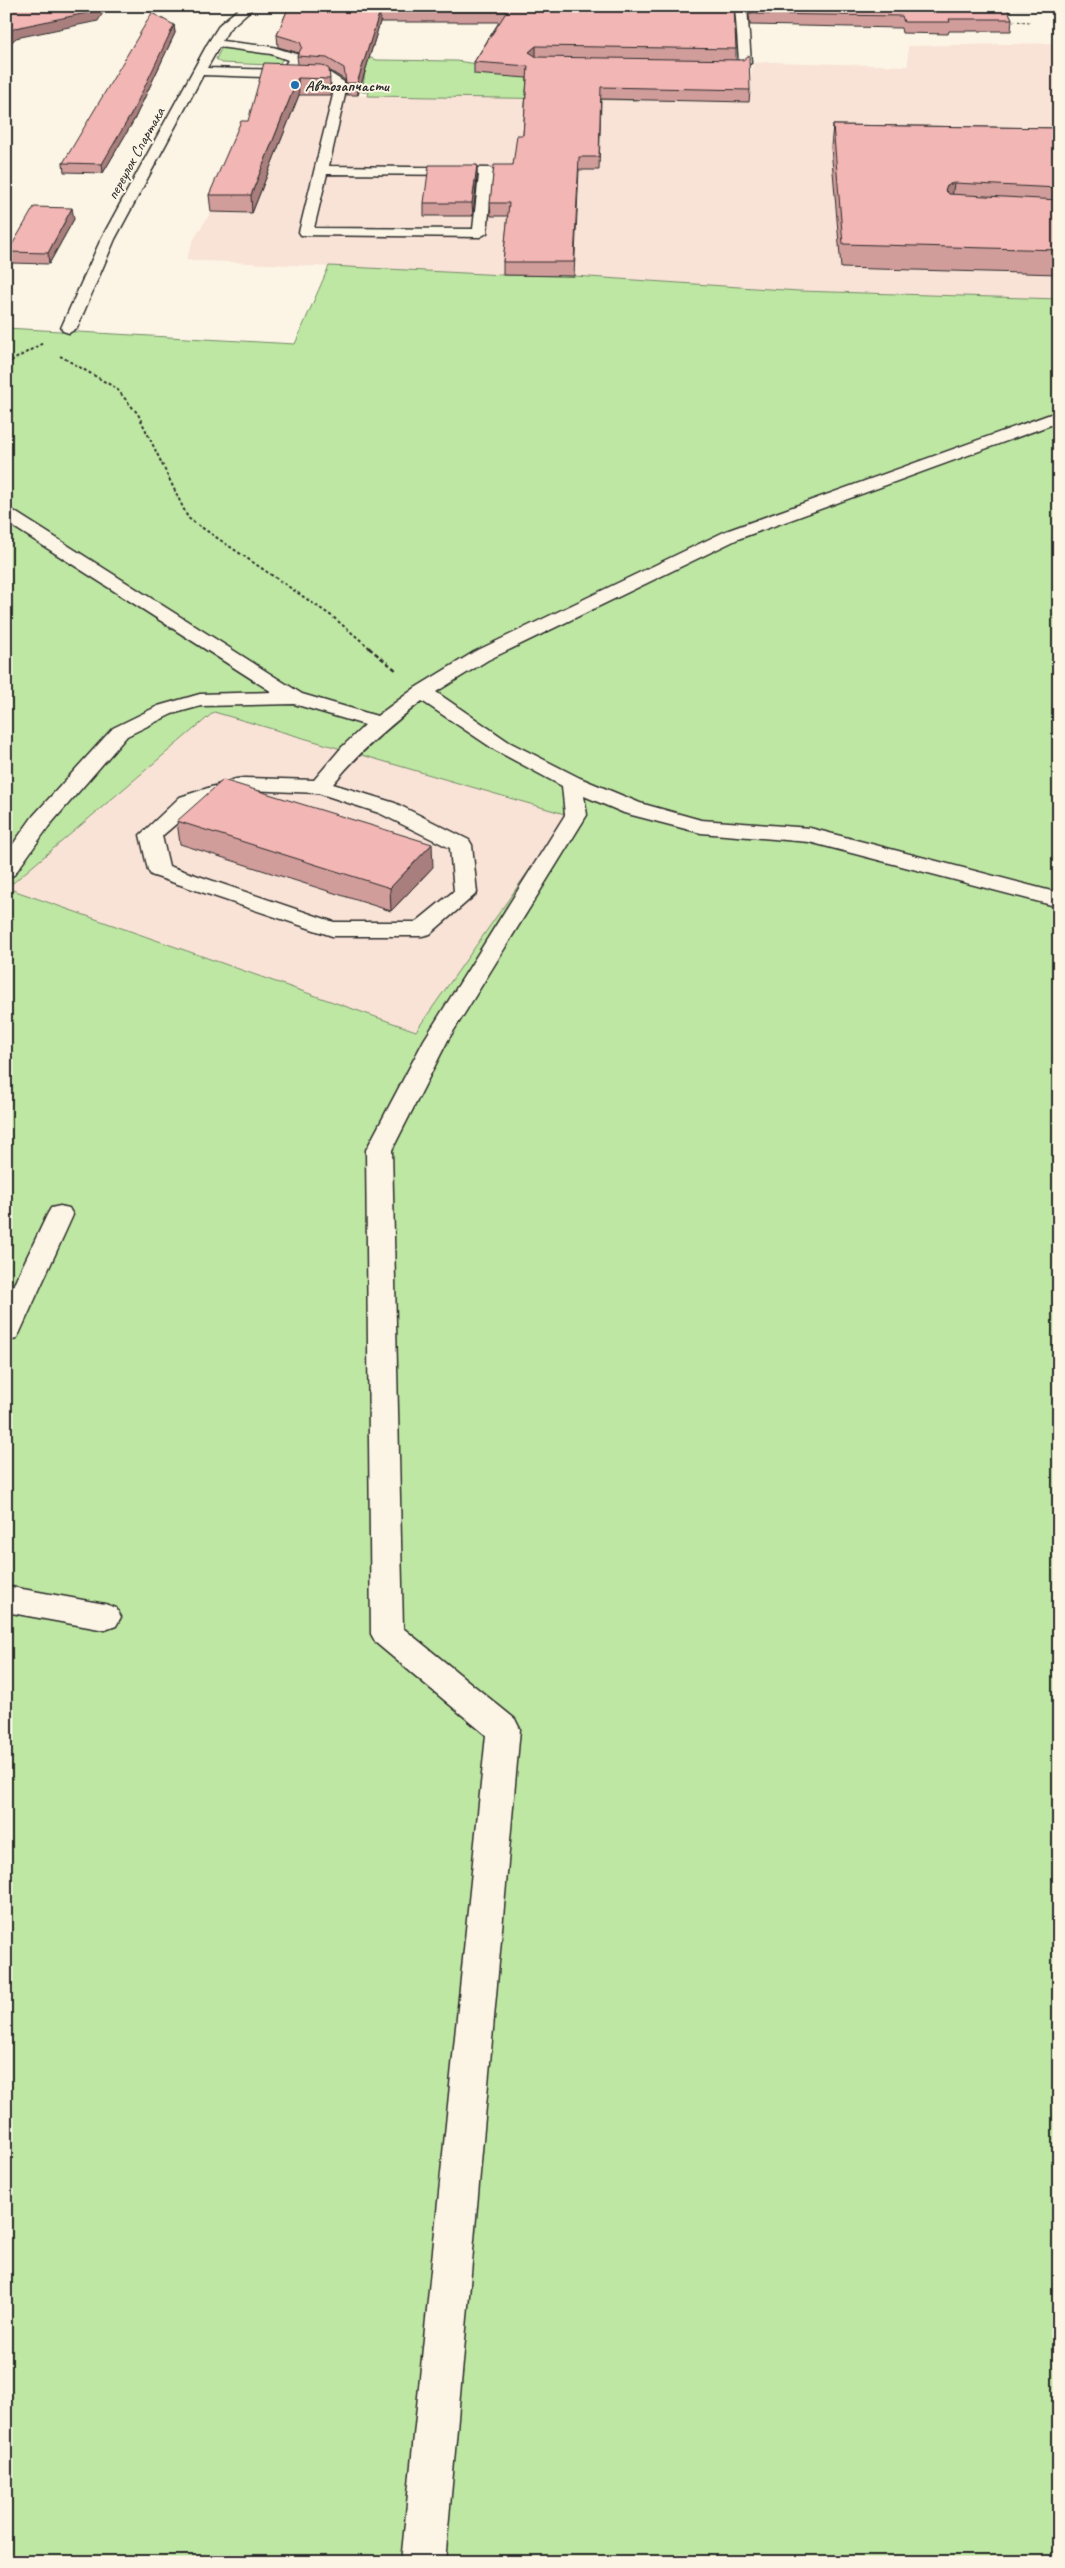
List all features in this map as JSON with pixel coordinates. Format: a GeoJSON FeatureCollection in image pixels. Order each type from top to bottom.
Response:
{"type":"FeatureCollection","features":[{"type":"Feature","properties":{"kind":"street","name":"переулок Спартака"},"geometry":{"type":"LineString","coordinates":[[69,328],[108,239],[214,44],[224,27],[249,6]]}},
{"type":"Feature","properties":{"kind":"street"},"geometry":{"type":"LineString","coordinates":[[698,66],[738,67],[744,63],[741,6]]}},
{"type":"Feature","properties":{"kind":"street"},"geometry":{"type":"LineString","coordinates":[[1054,6],[1059,14]]}},
{"type":"Feature","properties":{"kind":"street"},"geometry":{"type":"LineString","coordinates":[[214,44],[274,51],[295,58],[288,73]]}},
{"type":"Feature","properties":{"kind":"street"},"geometry":{"type":"LineString","coordinates":[[200,71],[327,75],[338,82],[339,95],[306,232],[480,233],[486,171],[321,170]]}},
{"type":"Feature","properties":{"kind":"street"},"geometry":{"type":"LineString","coordinates":[[320,786],[349,751],[380,723],[422,692],[481,656],[732,535],[1059,416]]}},
{"type":"Feature","properties":{"kind":"street"},"geometry":{"type":"LineString","coordinates":[[6,514],[296,698],[380,723]]}},
{"type":"Feature","properties":{"kind":"street"},"geometry":{"type":"LineString","coordinates":[[422,692],[502,746],[572,783],[632,808],[701,826],[810,835],[1059,900]]}},
{"type":"Feature","properties":{"kind":"street"},"geometry":{"type":"LineString","coordinates":[[6,870],[41,822],[120,732],[165,710],[200,700],[296,698]]}},
{"type":"Feature","properties":{"kind":"street"},"geometry":{"type":"LineString","coordinates":[[423,2562],[503,1729],[387,1634],[379,1150],[436,1040],[576,815],[572,783]]}},
{"type":"Feature","properties":{"kind":"street"},"geometry":{"type":"LineString","coordinates":[[244,784],[320,786],[387,808],[461,845],[466,893],[422,929],[332,929],[159,870],[151,835],[188,802],[244,784]]}},
{"type":"Feature","properties":{"kind":"street"},"geometry":{"type":"LineString","coordinates":[[6,1332],[60,1215]]}},
{"type":"Feature","properties":{"kind":"street"},"geometry":{"type":"LineString","coordinates":[[6,1599],[105,1617]]}},
{"type":"Feature","properties":{"kind":"path"},"geometry":{"type":"LineString","coordinates":[[1001,20],[1040,22]]}},
{"type":"Feature","properties":{"kind":"path"},"geometry":{"type":"LineString","coordinates":[[6,364],[69,328]]}},
{"type":"Feature","properties":{"kind":"path"},"geometry":{"type":"LineString","coordinates":[[69,328],[52,351],[116,388],[138,414],[188,518],[333,617],[422,692]]}},
{"type":"Feature","properties":{"kind":"shaded area"},"geometry":{"type":"Polygon","coordinates":[[[1059,43],[1059,299],[799,291],[574,276],[503,275],[186,260],[193,241],[211,212],[261,94],[636,100],[749,87],[753,63],[908,66],[908,46],[1059,43]]]}},
{"type":"Feature","properties":{"kind":"shaded area"},"geometry":{"type":"Polygon","coordinates":[[[214,712],[569,815],[416,1031],[7,888],[214,712]]]}},
{"type":"Feature","properties":{"kind":"green space"},"geometry":{"type":"Polygon","coordinates":[[[222,47],[267,53],[283,58],[280,63],[270,65],[221,63],[216,59],[222,47]]]}},
{"type":"Feature","properties":{"kind":"green space"},"geometry":{"type":"Polygon","coordinates":[[[359,54],[377,60],[456,61],[627,84],[636,100],[368,96],[369,92],[362,92],[365,72],[359,54]]]}},
{"type":"Feature","properties":{"kind":"green space"},"geometry":{"type":"Polygon","coordinates":[[[329,266],[503,275],[574,276],[799,291],[1059,299],[1059,2562],[6,2562],[6,328],[295,344],[329,266]],[[214,712],[7,888],[416,1031],[568,815],[214,712]]]}},
{"type":"Feature","properties":{"kind":"building"},"geometry":{"type":"Polygon","coordinates":[[[6,6],[99,6],[96,11],[15,28],[6,36],[6,6]]]}},
{"type":"Feature","properties":{"kind":"building"},"geometry":{"type":"Polygon","coordinates":[[[289,6],[734,6],[736,49],[536,46],[529,52],[537,57],[743,60],[749,55],[750,90],[601,87],[599,157],[579,157],[574,262],[503,262],[509,203],[490,203],[494,165],[513,165],[517,135],[523,135],[528,66],[474,62],[507,11],[380,11],[357,83],[346,83],[344,68],[327,58],[297,56],[302,47],[300,42],[277,35],[289,6]]]}},
{"type":"Feature","properties":{"kind":"building"},"geometry":{"type":"Polygon","coordinates":[[[750,6],[1006,6],[1012,19],[949,19],[950,22],[904,22],[902,16],[751,14],[750,6]]]}},
{"type":"Feature","properties":{"kind":"building"},"geometry":{"type":"Polygon","coordinates":[[[152,13],[174,25],[133,111],[102,164],[63,163],[152,13]]]}},
{"type":"Feature","properties":{"kind":"building"},"geometry":{"type":"Polygon","coordinates":[[[264,63],[322,65],[329,69],[330,79],[298,78],[251,195],[209,195],[241,121],[248,121],[264,63]]]}},
{"type":"Feature","properties":{"kind":"building"},"geometry":{"type":"Polygon","coordinates":[[[833,125],[1059,128],[1059,188],[954,183],[947,185],[945,190],[949,194],[1059,200],[1059,250],[843,244],[833,125]]]}},
{"type":"Feature","properties":{"kind":"building"},"geometry":{"type":"Polygon","coordinates":[[[429,165],[477,165],[472,203],[424,203],[429,165]]]}},
{"type":"Feature","properties":{"kind":"building"},"geometry":{"type":"Polygon","coordinates":[[[34,207],[72,208],[48,253],[8,252],[34,207]]]}},
{"type":"Feature","properties":{"kind":"building"},"geometry":{"type":"Polygon","coordinates":[[[223,780],[432,844],[390,888],[177,821],[223,780]]]}},
{"type":"Feature","properties":{"kind":"place","name":"Автозапчасти"},"geometry":{"type":"Point","coordinates":[295,85]}}]}
